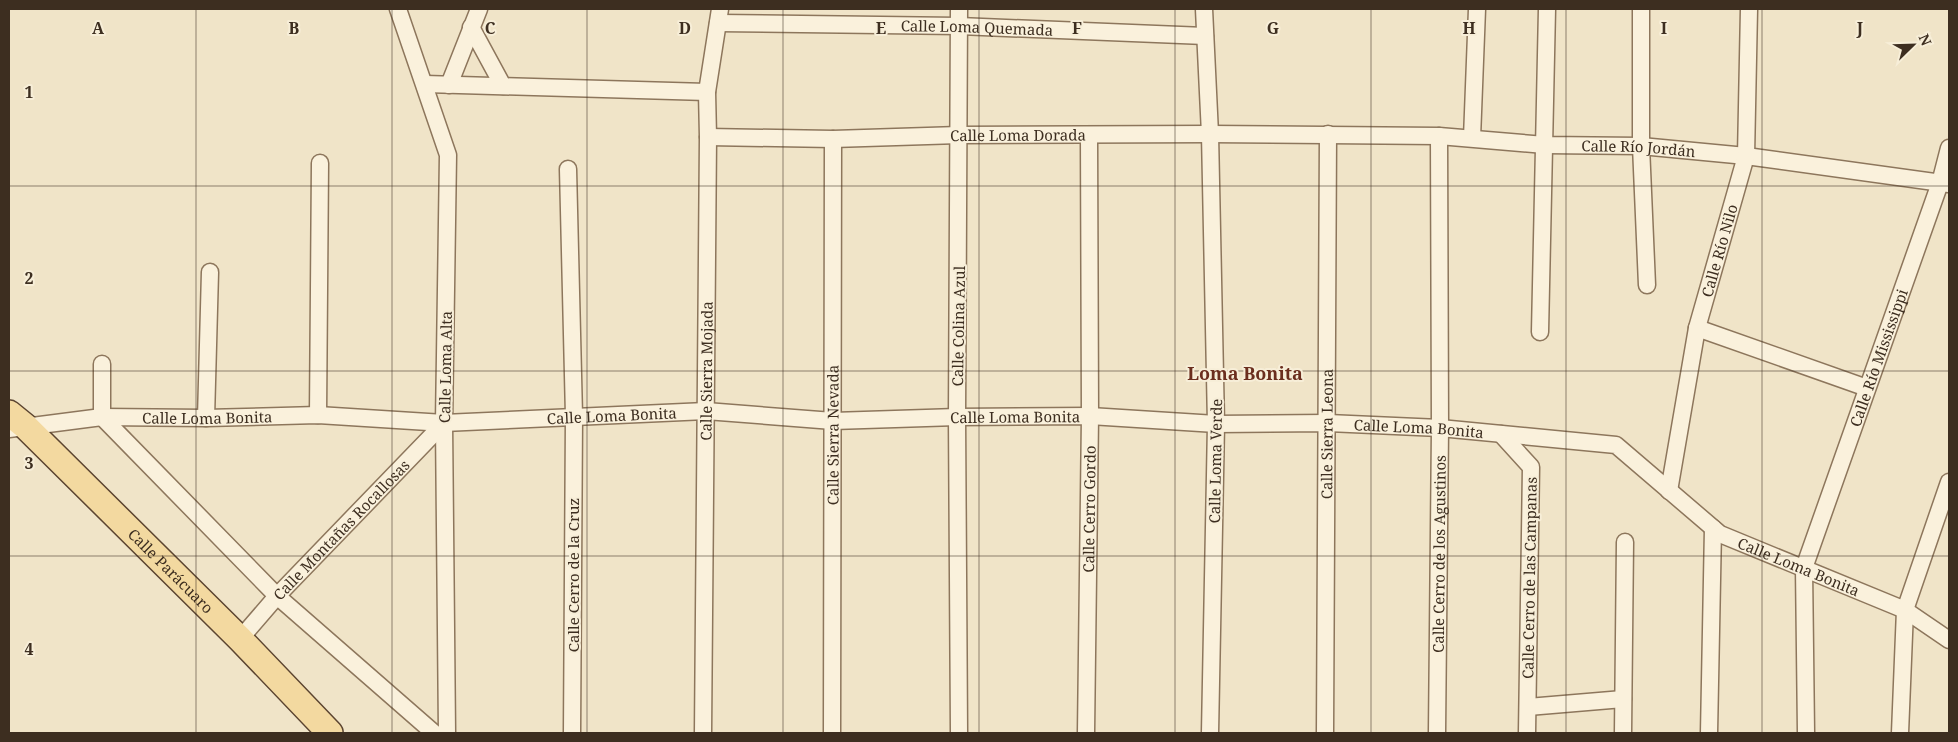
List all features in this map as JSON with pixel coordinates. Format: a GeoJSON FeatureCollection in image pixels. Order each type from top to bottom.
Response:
{"type":"FeatureCollection","features":[{"type":"Feature","properties":{"kind":"main road","name":"Calle Parácuaro"},"geometry":{"type":"LineString","coordinates":[[14,423],[240,639],[330,733]]}},
{"type":"Feature","properties":{"kind":"street","name":"Calle Loma Alta"},"geometry":{"type":"LineString","coordinates":[[398,9],[448,155],[444,423],[447,733]]}},
{"type":"Feature","properties":{"kind":"street"},"geometry":{"type":"LineString","coordinates":[[449,84],[479,9]]}},
{"type":"Feature","properties":{"kind":"street","name":"Calle Colina Azul"},"geometry":{"type":"LineString","coordinates":[[959,9],[957,417],[959,733]]}},
{"type":"Feature","properties":{"kind":"street","name":"Calle Loma Verde"},"geometry":{"type":"LineString","coordinates":[[1204,9],[1210,134],[1216,424],[1210,733]]}},
{"type":"Feature","properties":{"kind":"street"},"geometry":{"type":"LineString","coordinates":[[1472,138],[1478,9]]}},
{"type":"Feature","properties":{"kind":"street"},"geometry":{"type":"LineString","coordinates":[[1540,332],[1547,9]]}},
{"type":"Feature","properties":{"kind":"street"},"geometry":{"type":"LineString","coordinates":[[1641,9],[1641,146],[1647,286]]}},
{"type":"Feature","properties":{"kind":"street","name":"Calle Río Nilo"},"geometry":{"type":"LineString","coordinates":[[1669,491],[1696,328],[1746,156],[1749,9]]}},
{"type":"Feature","properties":{"kind":"street","name":"Calle Loma Quemada"},"geometry":{"type":"LineString","coordinates":[[719,16],[1205,36]]}},
{"type":"Feature","properties":{"kind":"street","name":"Calle Sierra Mojada"},"geometry":{"type":"LineString","coordinates":[[704,733],[707,92],[719,16]]}},
{"type":"Feature","properties":{"kind":"street"},"geometry":{"type":"LineString","coordinates":[[471,27],[503,86]]}},
{"type":"Feature","properties":{"kind":"street"},"geometry":{"type":"LineString","coordinates":[[425,84],[707,92]]}},
{"type":"Feature","properties":{"kind":"street","name":"Calle Río Jordán"},"geometry":{"type":"LineString","coordinates":[[1328,134],[1438,136],[1545,144],[1641,146],[1746,156],[1945,183]]}},
{"type":"Feature","properties":{"kind":"street","name":"Calle Loma Dorada"},"geometry":{"type":"LineString","coordinates":[[708,136],[833,139],[959,135],[1328,134]]}},
{"type":"Feature","properties":{"kind":"street","name":"Calle Sierra Leona"},"geometry":{"type":"LineString","coordinates":[[1326,733],[1328,134]]}},
{"type":"Feature","properties":{"kind":"street","name":"Calle Cerro Gordo"},"geometry":{"type":"LineString","coordinates":[[1086,733],[1090,416],[1090,136]]}},
{"type":"Feature","properties":{"kind":"street","name":"Calle Cerro de los Agustinos"},"geometry":{"type":"LineString","coordinates":[[1437,733],[1440,428],[1438,136]]}},
{"type":"Feature","properties":{"kind":"street","name":"Calle Sierra Nevada"},"geometry":{"type":"LineString","coordinates":[[832,733],[833,139]]}},
{"type":"Feature","properties":{"kind":"street","name":"Calle Río Mississippi"},"geometry":{"type":"LineString","coordinates":[[1804,568],[1868,388],[1945,183],[1949,148]]}},
{"type":"Feature","properties":{"kind":"street"},"geometry":{"type":"LineString","coordinates":[[318,415],[320,163]]}},
{"type":"Feature","properties":{"kind":"street","name":"Calle Cerro de la Cruz"},"geometry":{"type":"LineString","coordinates":[[568,169],[574,416],[572,733]]}},
{"type":"Feature","properties":{"kind":"street"},"geometry":{"type":"LineString","coordinates":[[206,418],[210,272]]}},
{"type":"Feature","properties":{"kind":"street"},"geometry":{"type":"LineString","coordinates":[[1696,328],[1868,388]]}},
{"type":"Feature","properties":{"kind":"street"},"geometry":{"type":"LineString","coordinates":[[102,364],[102,417],[277,596],[434,733]]}},
{"type":"Feature","properties":{"kind":"street","name":"Calle Loma Bonita"},"geometry":{"type":"LineString","coordinates":[[14,423],[102,417],[206,418],[318,415],[444,423],[706,411],[833,422],[957,417],[1090,416],[1216,424],[1328,423],[1440,428],[1616,445],[1720,534],[1905,610],[1949,640]]}},
{"type":"Feature","properties":{"kind":"street","name":"Calle Montañas Rocallosas"},"geometry":{"type":"LineString","coordinates":[[240,639],[277,596],[444,423]]}},
{"type":"Feature","properties":{"kind":"street","name":"Calle Cerro de las Campanas"},"geometry":{"type":"LineString","coordinates":[[1500,434],[1531,467],[1527,733]]}},
{"type":"Feature","properties":{"kind":"street"},"geometry":{"type":"LineString","coordinates":[[1900,733],[1905,610],[1949,482]]}},
{"type":"Feature","properties":{"kind":"street"},"geometry":{"type":"LineString","coordinates":[[1708,733],[1713,528]]}},
{"type":"Feature","properties":{"kind":"street"},"geometry":{"type":"LineString","coordinates":[[1623,733],[1625,542]]}},
{"type":"Feature","properties":{"kind":"street"},"geometry":{"type":"LineString","coordinates":[[1804,568],[1806,733]]}},
{"type":"Feature","properties":{"kind":"street"},"geometry":{"type":"LineString","coordinates":[[1528,708],[1623,699]]}},
{"type":"Feature","properties":{"kind":"district","name":"Loma Bonita"},"geometry":{"type":"Point","coordinates":[1245,373]}}]}
